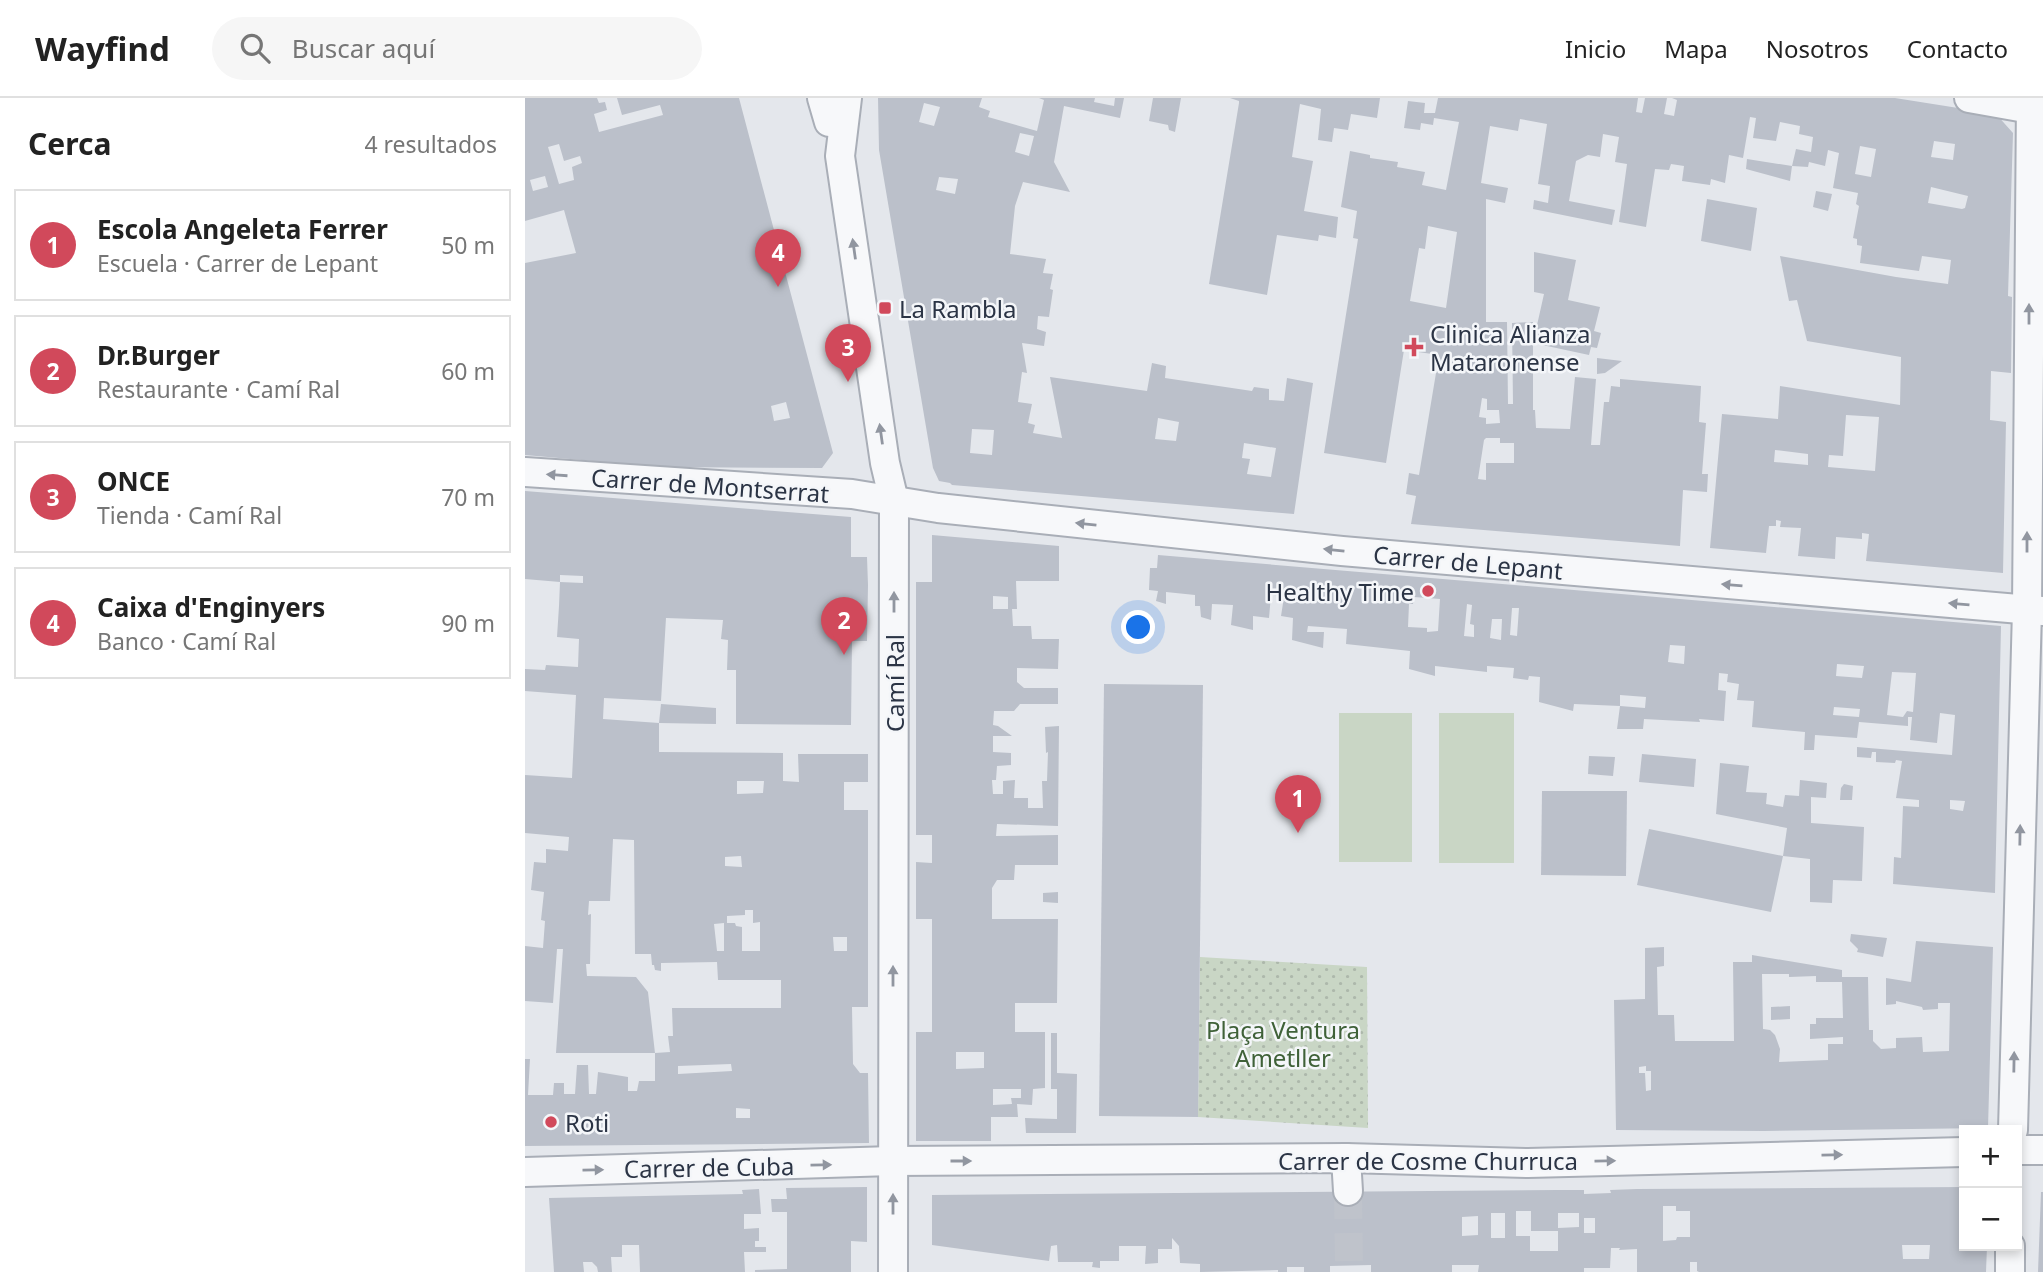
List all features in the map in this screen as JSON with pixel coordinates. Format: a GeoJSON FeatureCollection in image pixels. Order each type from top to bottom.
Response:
{"type":"FeatureCollection","features":[{"type":"Feature","properties":{"kind":"street","name":"Camí Ral"},"geometry":{"type":"LineString","coordinates":[[847,98],[840,156],[883,449],[894,501],[893,1272]]}},
{"type":"Feature","properties":{"kind":"street"},"geometry":{"type":"LineString","coordinates":[[1969,98],[2035,106],[2035,611],[2031,873],[2013,1125]]}},
{"type":"Feature","properties":{"kind":"street","name":"Carrer de Montserrat"},"geometry":{"type":"LineString","coordinates":[[525,472],[852,494],[894,501]]}},
{"type":"Feature","properties":{"kind":"street","name":"Carrer de Lepant"},"geometry":{"type":"LineString","coordinates":[[894,501],[1342,551],[2035,611]]}},
{"type":"Feature","properties":{"kind":"street"},"geometry":{"type":"LineString","coordinates":[[2022,1150],[2043,1150]]}},
{"type":"Feature","properties":{"kind":"street","name":"Carrer de Cosme Churruca"},"geometry":{"type":"LineString","coordinates":[[892,1161],[1346,1158],[1528,1163],[1959,1152]]}},
{"type":"Feature","properties":{"kind":"street"},"geometry":{"type":"LineString","coordinates":[[1346,1158],[1348,1191]]}},
{"type":"Feature","properties":{"kind":"street","name":"Carrer de Cuba"},"geometry":{"type":"LineString","coordinates":[[525,1172],[892,1161]]}},
{"type":"Feature","properties":{"kind":"street"},"geometry":{"type":"LineString","coordinates":[[2010,1251],[2010,1272]]}},
{"type":"Feature","properties":{"kind":"green space"},"geometry":{"type":"Polygon","coordinates":[[[1339,713],[1412,713],[1412,862],[1339,862],[1339,713]]]}},
{"type":"Feature","properties":{"kind":"green space"},"geometry":{"type":"Polygon","coordinates":[[[1439,713],[1514,713],[1514,863],[1439,863],[1439,713]]]}},
{"type":"Feature","properties":{"kind":"green space","name":"Plaça Ventura Ametller"},"geometry":{"type":"Polygon","coordinates":[[[1200,957],[1367,967],[1368,1128],[1198,1117],[1200,957]]]}},
{"type":"Feature","properties":{"kind":"building"},"geometry":{"type":"Polygon","coordinates":[[[525,98],[597,98],[599,103],[605,102],[607,110],[594,114],[599,132],[663,115],[660,105],[622,115],[617,98],[739,98],[833,453],[822,468],[661,467],[525,455],[525,263],[576,253],[564,210],[525,221],[525,98]],[[559,144],[548,147],[559,184],[574,180],[572,167],[582,163],[580,156],[564,161],[559,144]],[[545,176],[530,180],[533,191],[548,187],[545,176]],[[786,402],[771,406],[774,421],[790,418],[786,402]]]}},
{"type":"Feature","properties":{"kind":"building"},"geometry":{"type":"Polygon","coordinates":[[[878,98],[982,98],[979,107],[990,111],[988,117],[1037,131],[1044,100],[1039,98],[1095,98],[1094,102],[1114,106],[1115,98],[1124,98],[1120,118],[1064,106],[1054,162],[1070,192],[1023,182],[1015,206],[1010,254],[1046,259],[1043,273],[1053,274],[1050,289],[1053,290],[1049,317],[1038,316],[1037,329],[1046,332],[1044,346],[1022,343],[1027,373],[1022,372],[1018,402],[1032,404],[1028,423],[1035,425],[1033,433],[1062,438],[1050,377],[1147,391],[1152,363],[1166,366],[1165,378],[1252,391],[1254,387],[1269,389],[1269,400],[1284,401],[1287,378],[1313,383],[1294,514],[952,485],[939,481],[933,468],[879,150],[878,98]],[[924,103],[919,122],[934,126],[940,107],[924,103]],[[1020,133],[1015,152],[1029,156],[1034,136],[1020,133]],[[939,177],[936,190],[955,194],[958,179],[939,177]],[[1158,418],[1155,439],[1176,441],[1179,422],[1158,418]],[[972,429],[970,453],[992,455],[994,430],[972,429]],[[1244,443],[1242,458],[1250,459],[1247,474],[1271,477],[1276,448],[1244,443]]]}},
{"type":"Feature","properties":{"kind":"building"},"geometry":{"type":"Polygon","coordinates":[[[1153,98],[1181,98],[1175,132],[1169,130],[1168,125],[1149,121],[1153,98]]]}},
{"type":"Feature","properties":{"kind":"building"},"geometry":{"type":"Polygon","coordinates":[[[1230,98],[1380,98],[1377,118],[1351,114],[1348,130],[1334,128],[1332,142],[1318,140],[1321,109],[1300,104],[1292,157],[1313,161],[1304,211],[1338,217],[1336,238],[1319,235],[1318,241],[1277,235],[1267,295],[1209,284],[1239,103],[1230,98]]]}},
{"type":"Feature","properties":{"kind":"building"},"geometry":{"type":"Polygon","coordinates":[[[1438,98],[1638,98],[1636,112],[1642,113],[1645,98],[1667,98],[1664,114],[1674,116],[1677,100],[1672,98],[1895,98],[1996,114],[2013,133],[2008,296],[2012,297],[2011,373],[1991,371],[1990,420],[2006,422],[2003,573],[1866,561],[1869,534],[1862,533],[1862,539],[1836,537],[1835,559],[1798,556],[1801,528],[1780,527],[1781,521],[1776,520],[1776,526],[1769,526],[1766,553],[1710,548],[1722,414],[1778,419],[1780,386],[1900,405],[1901,357],[1807,341],[1797,300],[1789,301],[1780,256],[1948,284],[1951,260],[1922,256],[1919,271],[1860,263],[1862,246],[1857,245],[1857,239],[1853,238],[1859,206],[1856,204],[1858,193],[1833,188],[1839,153],[1828,150],[1825,166],[1809,162],[1808,167],[1792,166],[1796,149],[1811,152],[1813,137],[1799,134],[1800,126],[1780,122],[1776,141],[1753,138],[1756,118],[1750,117],[1743,158],[1729,155],[1725,183],[1711,179],[1710,185],[1682,181],[1684,166],[1671,164],[1669,170],[1655,169],[1646,227],[1619,222],[1627,164],[1615,162],[1619,137],[1603,134],[1600,157],[1588,155],[1576,161],[1569,201],[1615,210],[1612,225],[1533,209],[1534,200],[1548,203],[1550,186],[1538,184],[1547,124],[1520,119],[1518,131],[1490,126],[1481,183],[1508,188],[1505,203],[1486,199],[1486,322],[1507,322],[1508,404],[1513,404],[1512,323],[1533,322],[1533,410],[1536,428],[1570,429],[1575,377],[1596,379],[1591,445],[1600,445],[1604,402],[1609,402],[1611,386],[1620,387],[1620,379],[1701,386],[1699,422],[1706,423],[1702,474],[1708,474],[1707,492],[1683,490],[1680,546],[1411,524],[1416,496],[1406,494],[1409,473],[1419,475],[1439,355],[1404,350],[1386,463],[1324,453],[1358,239],[1353,238],[1357,211],[1341,207],[1350,151],[1370,155],[1370,158],[1398,162],[1397,167],[1425,172],[1422,185],[1446,190],[1459,122],[1434,118],[1433,125],[1421,123],[1420,130],[1404,128],[1408,101],[1425,103],[1424,113],[1435,113],[1438,98]],[[1934,141],[1931,157],[1953,160],[1955,144],[1934,141]],[[1860,146],[1855,174],[1871,177],[1876,149],[1860,146]],[[1931,187],[1928,203],[1965,208],[1968,196],[1931,187]],[[1428,226],[1425,249],[1419,248],[1410,301],[1446,308],[1457,232],[1428,226]],[[1482,398],[1479,417],[1486,418],[1486,424],[1500,423],[1499,410],[1487,410],[1487,399],[1482,398]],[[1846,415],[1843,456],[1829,455],[1828,467],[1875,471],[1879,417],[1846,415]],[[1500,438],[1484,440],[1478,479],[1486,480],[1486,463],[1514,463],[1514,443],[1500,443],[1500,438]],[[1775,450],[1774,462],[1808,465],[1808,454],[1775,450]]]}},
{"type":"Feature","properties":{"kind":"building"},"geometry":{"type":"Polygon","coordinates":[[[1747,159],[1792,166],[1790,181],[1746,169],[1747,159]]]}},
{"type":"Feature","properties":{"kind":"building"},"geometry":{"type":"Polygon","coordinates":[[[1816,191],[1832,194],[1828,211],[1813,207],[1816,191]]]}},
{"type":"Feature","properties":{"kind":"building"},"geometry":{"type":"Polygon","coordinates":[[[1707,199],[1757,208],[1751,251],[1701,241],[1707,199]]]}},
{"type":"Feature","properties":{"kind":"building"},"geometry":{"type":"Polygon","coordinates":[[[1534,252],[1576,260],[1568,300],[1600,307],[1594,331],[1601,333],[1597,348],[1591,347],[1589,355],[1533,343],[1544,294],[1534,292],[1534,252]]]}},
{"type":"Feature","properties":{"kind":"building"},"geometry":{"type":"Polygon","coordinates":[[[1597,358],[1622,361],[1605,373],[1597,374],[1597,358]]]}},
{"type":"Feature","properties":{"kind":"building"},"geometry":{"type":"Polygon","coordinates":[[[525,491],[851,517],[851,557],[867,557],[868,585],[867,641],[852,641],[851,725],[736,724],[736,670],[727,670],[728,640],[721,639],[723,620],[666,618],[661,701],[604,698],[603,719],[659,723],[659,752],[783,753],[783,781],[799,782],[798,754],[868,754],[868,782],[844,782],[844,810],[868,810],[868,1007],[852,1007],[853,1064],[860,1073],[868,1073],[869,1143],[525,1146],[525,1059],[530,1059],[528,1095],[553,1095],[554,1083],[564,1083],[564,1094],[575,1094],[577,1065],[588,1065],[589,1094],[596,1094],[598,1072],[628,1077],[628,1091],[637,1091],[639,1081],[655,1081],[655,1053],[556,1053],[563,949],[557,949],[553,1003],[525,1001],[525,946],[543,948],[545,921],[541,920],[544,892],[531,890],[534,862],[546,863],[546,849],[568,851],[569,837],[525,833],[525,775],[572,778],[576,695],[525,691],[525,669],[545,670],[546,665],[578,667],[579,639],[557,637],[560,582],[525,579],[525,491]],[[560,575],[560,582],[583,583],[583,576],[560,575]],[[737,781],[737,794],[763,793],[764,781],[737,781]],[[613,839],[610,901],[589,901],[590,964],[586,964],[587,976],[636,977],[648,992],[655,1053],[670,1052],[668,1036],[673,1036],[672,1008],[781,1008],[781,980],[718,980],[717,962],[661,963],[661,971],[655,970],[651,954],[635,954],[634,840],[613,839]],[[741,856],[725,857],[725,866],[742,867],[741,856]],[[745,910],[745,915],[727,916],[727,923],[742,927],[742,951],[760,951],[760,922],[753,923],[753,910],[745,910]],[[724,923],[714,924],[717,951],[724,951],[724,923]],[[833,937],[834,951],[847,951],[847,937],[833,937]],[[731,1064],[678,1066],[678,1074],[732,1071],[731,1064]],[[736,1108],[736,1118],[750,1118],[750,1109],[736,1108]]]}},
{"type":"Feature","properties":{"kind":"building"},"geometry":{"type":"Polygon","coordinates":[[[932,535],[1059,546],[1059,581],[1016,581],[1017,609],[1012,609],[1013,626],[1031,626],[1032,639],[1059,639],[1058,669],[1017,668],[1017,682],[1024,688],[1058,688],[1058,704],[1020,704],[1014,711],[994,711],[993,725],[1012,736],[993,736],[993,752],[1011,753],[1011,765],[997,766],[996,780],[992,780],[993,794],[1003,794],[1003,781],[1015,780],[1014,798],[1028,798],[1028,808],[1043,808],[1042,781],[1047,781],[1048,752],[1046,753],[1045,727],[1059,726],[1058,826],[997,824],[996,836],[1058,835],[1058,865],[1015,865],[1014,880],[997,880],[992,888],[992,919],[1058,919],[1057,1003],[1015,1003],[1015,1032],[1045,1032],[1045,1088],[1033,1089],[1032,1105],[1017,1104],[1018,1117],[991,1117],[991,1141],[916,1141],[916,1032],[932,1032],[932,919],[916,919],[916,862],[932,863],[932,835],[916,835],[916,582],[932,582],[932,535]],[[993,596],[993,609],[1008,609],[1008,597],[993,596]],[[956,1052],[956,1069],[984,1068],[984,1052],[956,1052]],[[993,1089],[993,1105],[1012,1104],[1011,1098],[1021,1098],[1021,1089],[993,1089]]]}},
{"type":"Feature","properties":{"kind":"building"},"geometry":{"type":"Polygon","coordinates":[[[1158,555],[2001,626],[1995,893],[1893,884],[1894,857],[1901,858],[1903,806],[1919,807],[1919,800],[1896,798],[1902,761],[1876,762],[1876,752],[1872,752],[1871,758],[1857,757],[1857,747],[1952,755],[1955,715],[1940,713],[1937,743],[1910,740],[1912,717],[1908,717],[1908,726],[1859,722],[1857,738],[1815,735],[1814,750],[1804,750],[1805,732],[1752,727],[1754,701],[1737,700],[1739,684],[1727,682],[1728,674],[1719,673],[1718,690],[1726,691],[1724,721],[1644,719],[1643,729],[1617,729],[1620,706],[1574,704],[1573,711],[1539,702],[1540,677],[1529,676],[1528,680],[1513,678],[1514,668],[1487,666],[1487,672],[1435,666],[1435,676],[1409,669],[1410,651],[1346,644],[1347,629],[1308,626],[1307,632],[1324,632],[1323,648],[1292,640],[1293,618],[1281,616],[1284,597],[1271,595],[1269,618],[1253,616],[1253,630],[1231,625],[1233,605],[1212,604],[1211,620],[1201,617],[1200,606],[1195,606],[1195,595],[1166,592],[1166,604],[1156,601],[1158,591],[1149,590],[1150,568],[1157,568],[1158,555]],[[1414,597],[1413,604],[1409,604],[1408,627],[1427,628],[1427,632],[1438,631],[1440,599],[1414,597]],[[1467,604],[1464,636],[1474,637],[1474,625],[1470,624],[1472,605],[1467,604]],[[1512,608],[1510,635],[1517,636],[1519,608],[1512,608]],[[1492,619],[1490,638],[1501,640],[1502,619],[1492,619]],[[1670,645],[1668,662],[1684,664],[1685,646],[1670,645]],[[1837,664],[1836,676],[1862,678],[1864,666],[1837,664]],[[1892,672],[1887,715],[1903,717],[1907,711],[1913,712],[1916,673],[1892,672]],[[1620,695],[1620,706],[1645,708],[1646,697],[1620,695]],[[1834,707],[1833,715],[1859,717],[1860,709],[1834,707]],[[1950,800],[1950,809],[1963,811],[1965,801],[1950,800]]]}},
{"type":"Feature","properties":{"kind":"building"},"geometry":{"type":"Polygon","coordinates":[[[1104,684],[1203,685],[1198,1117],[1099,1116],[1104,684]]]}},
{"type":"Feature","properties":{"kind":"building"},"geometry":{"type":"Polygon","coordinates":[[[661,704],[716,708],[716,724],[659,723],[661,704]]]}},
{"type":"Feature","properties":{"kind":"building"},"geometry":{"type":"Polygon","coordinates":[[[1642,754],[1696,759],[1694,787],[1639,782],[1642,754]]]}},
{"type":"Feature","properties":{"kind":"building"},"geometry":{"type":"Polygon","coordinates":[[[1589,756],[1615,757],[1613,776],[1588,774],[1589,756]]]}},
{"type":"Feature","properties":{"kind":"building"},"geometry":{"type":"Polygon","coordinates":[[[1720,763],[1749,766],[1746,792],[1767,793],[1766,804],[1783,807],[1785,795],[1799,796],[1800,780],[1827,783],[1826,798],[1811,797],[1811,823],[1864,827],[1862,881],[1833,880],[1832,903],[1810,902],[1810,859],[1783,856],[1787,828],[1716,814],[1720,763]]]}},
{"type":"Feature","properties":{"kind":"building"},"geometry":{"type":"Polygon","coordinates":[[[1844,784],[1853,786],[1852,800],[1840,800],[1844,784]]]}},
{"type":"Feature","properties":{"kind":"building"},"geometry":{"type":"Polygon","coordinates":[[[1542,791],[1627,791],[1626,876],[1541,875],[1542,791]]]}},
{"type":"Feature","properties":{"kind":"building"},"geometry":{"type":"Polygon","coordinates":[[[1649,829],[1783,856],[1771,912],[1637,885],[1649,829]]]}},
{"type":"Feature","properties":{"kind":"building"},"geometry":{"type":"Polygon","coordinates":[[[1058,892],[1058,903],[1043,902],[1043,893],[1058,892]]]}},
{"type":"Feature","properties":{"kind":"building"},"geometry":{"type":"Polygon","coordinates":[[[1851,934],[1887,938],[1883,957],[1857,952],[1858,949],[1850,941],[1851,934]]]}},
{"type":"Feature","properties":{"kind":"building"},"geometry":{"type":"Polygon","coordinates":[[[1916,941],[1993,947],[1988,1125],[1959,1125],[1959,1128],[1616,1130],[1614,1000],[1645,999],[1645,948],[1664,947],[1664,966],[1657,967],[1658,1015],[1674,1015],[1675,1041],[1734,1041],[1733,962],[1752,962],[1752,955],[1842,970],[1842,977],[1868,977],[1869,1030],[1873,1030],[1873,1041],[1881,1049],[1896,1048],[1896,1038],[1922,1037],[1923,1052],[1949,1051],[1950,1003],[1938,1003],[1938,1009],[1923,1010],[1922,1007],[1896,1001],[1896,1004],[1886,1005],[1886,978],[1911,982],[1916,941]],[[1762,974],[1763,1029],[1770,1030],[1775,1035],[1780,1049],[1779,1062],[1828,1060],[1828,1044],[1843,1044],[1843,1037],[1810,1039],[1810,1024],[1816,1024],[1816,1018],[1843,1018],[1842,982],[1816,982],[1816,976],[1789,977],[1789,974],[1762,974]],[[1646,1066],[1639,1067],[1639,1073],[1645,1073],[1646,1091],[1651,1090],[1651,1071],[1646,1071],[1646,1066]]]}},
{"type":"Feature","properties":{"kind":"building"},"geometry":{"type":"Polygon","coordinates":[[[1790,1006],[1790,1019],[1771,1020],[1771,1007],[1790,1006]]]}},
{"type":"Feature","properties":{"kind":"building"},"geometry":{"type":"Polygon","coordinates":[[[1051,1033],[1057,1033],[1057,1073],[1077,1074],[1076,1133],[1026,1133],[1025,1118],[1057,1119],[1057,1089],[1051,1089],[1051,1033]]]}},
{"type":"Feature","properties":{"kind":"building"},"geometry":{"type":"Polygon","coordinates":[[[867,1187],[867,1242],[851,1241],[851,1272],[755,1272],[787,1269],[787,1212],[772,1212],[771,1199],[787,1199],[786,1188],[867,1187]]]}},
{"type":"Feature","properties":{"kind":"building"},"geometry":{"type":"Polygon","coordinates":[[[1959,1187],[1959,1251],[1987,1251],[1986,1272],[1699,1272],[1697,1262],[1690,1262],[1690,1272],[1637,1272],[1637,1249],[1611,1248],[1610,1268],[1584,1268],[1584,1272],[1478,1272],[1479,1265],[1452,1265],[1452,1272],[1371,1272],[1371,1265],[1330,1266],[1330,1272],[1304,1272],[1304,1267],[1287,1267],[1287,1272],[1200,1272],[1200,1264],[1180,1263],[1179,1246],[1172,1238],[1172,1249],[1158,1249],[1158,1263],[1145,1264],[1146,1246],[1119,1246],[1119,1261],[1100,1261],[1100,1268],[1092,1267],[1093,1262],[1058,1262],[1057,1245],[1051,1246],[1049,1261],[932,1245],[932,1195],[1558,1190],[1584,1190],[1584,1194],[1611,1193],[1610,1190],[1959,1187]],[[1663,1206],[1663,1241],[1690,1237],[1690,1211],[1676,1211],[1676,1206],[1663,1206]],[[1516,1211],[1516,1236],[1530,1236],[1530,1251],[1558,1251],[1558,1231],[1531,1231],[1531,1211],[1516,1211]],[[1491,1213],[1491,1238],[1505,1238],[1505,1213],[1491,1213]],[[1558,1213],[1558,1228],[1579,1227],[1579,1213],[1558,1213]],[[1478,1216],[1462,1217],[1462,1236],[1478,1235],[1478,1216]],[[1584,1218],[1584,1233],[1595,1233],[1595,1218],[1584,1218]],[[1902,1245],[1903,1259],[1929,1259],[1930,1245],[1902,1245]]]}},
{"type":"Feature","properties":{"kind":"building"},"geometry":{"type":"Polygon","coordinates":[[[759,1189],[761,1214],[744,1214],[744,1229],[759,1228],[759,1241],[755,1241],[755,1247],[766,1247],[766,1252],[744,1252],[745,1272],[640,1272],[639,1245],[622,1245],[622,1257],[611,1257],[612,1272],[598,1272],[592,1262],[583,1262],[584,1272],[554,1272],[549,1198],[743,1194],[742,1190],[759,1189]]]}},
{"type":"Feature","properties":{"kind":"building"},"geometry":{"type":"Polygon","coordinates":[[[2041,1192],[2043,1272],[2038,1272],[2041,1192]]]}},
{"type":"Feature","properties":{"kind":"tunnel"},"geometry":{"type":"LineString","coordinates":[[1348,1191],[1349,1266]]}},
{"type":"Feature","properties":{"kind":"place","name":"Caixa d'Enginyers"},"geometry":{"type":"Point","coordinates":[778,287]}},
{"type":"Feature","properties":{"kind":"place","name":"La Rambla"},"geometry":{"type":"Point","coordinates":[885,308]}},
{"type":"Feature","properties":{"kind":"place","name":"Clinica Alianza Mataronense"},"geometry":{"type":"Point","coordinates":[1414,347]}},
{"type":"Feature","properties":{"kind":"place","name":"ONCE"},"geometry":{"type":"Point","coordinates":[848,382]}},
{"type":"Feature","properties":{"kind":"place","name":"Healthy Time"},"geometry":{"type":"Point","coordinates":[1428,591]}},
{"type":"Feature","properties":{"kind":"place","name":"Dr.Burger"},"geometry":{"type":"Point","coordinates":[844,655]}},
{"type":"Feature","properties":{"kind":"place","name":"Escola Angeleta Ferrer"},"geometry":{"type":"Point","coordinates":[1298,833]}},
{"type":"Feature","properties":{"kind":"place","name":"Roti"},"geometry":{"type":"Point","coordinates":[551,1122]}}]}
